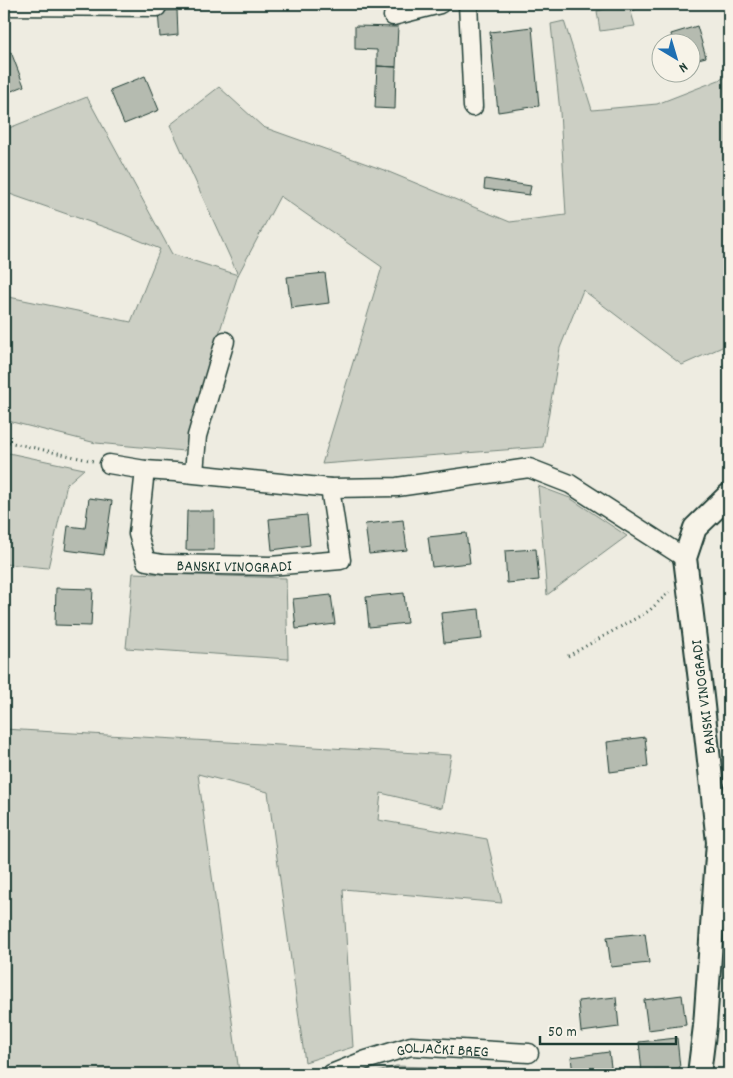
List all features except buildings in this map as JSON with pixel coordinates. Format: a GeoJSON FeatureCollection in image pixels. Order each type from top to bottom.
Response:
{"type":"FeatureCollection","features":[{"type":"Feature","properties":{"kind":"street"},"geometry":{"type":"LineString","coordinates":[[393,16],[440,4]]}},
{"type":"Feature","properties":{"kind":"street"},"geometry":{"type":"LineString","coordinates":[[468,4],[474,107]]}},
{"type":"Feature","properties":{"kind":"street"},"geometry":{"type":"LineString","coordinates":[[4,6],[158,7]]}},
{"type":"Feature","properties":{"kind":"street"},"geometry":{"type":"LineString","coordinates":[[194,474],[197,436],[226,341]]}},
{"type":"Feature","properties":{"kind":"street"},"geometry":{"type":"LineString","coordinates":[[109,464],[145,470],[330,488],[397,487],[529,468],[570,484],[685,558]]}},
{"type":"Feature","properties":{"kind":"street","name":"BANSKI VINOGRADI"},"geometry":{"type":"LineString","coordinates":[[145,470],[138,534],[146,561],[163,564],[270,566],[342,560],[330,488]]}},
{"type":"Feature","properties":{"kind":"street","name":"BANSKI VINOGRADI"},"geometry":{"type":"LineString","coordinates":[[699,1074],[705,1026],[718,842],[685,558],[695,528],[729,496]]}},
{"type":"Feature","properties":{"kind":"street","name":"GOLJAČKI BREG"},"geometry":{"type":"LineString","coordinates":[[331,1074],[366,1060],[411,1046],[529,1053]]}},
{"type":"Feature","properties":{"kind":"path"},"geometry":{"type":"LineString","coordinates":[[4,441],[109,464]]}},
{"type":"Feature","properties":{"kind":"path"},"geometry":{"type":"LineString","coordinates":[[568,656],[649,611],[671,590]]}},
{"type":"Feature","properties":{"kind":"shaded area"},"geometry":{"type":"Polygon","coordinates":[[[609,4],[646,4],[631,12],[635,26],[600,31],[597,11],[610,8],[609,4]]]}},
{"type":"Feature","properties":{"kind":"shaded area"},"geometry":{"type":"Polygon","coordinates":[[[564,21],[592,110],[657,104],[729,76],[729,344],[682,365],[583,290],[560,348],[543,447],[322,464],[382,267],[280,196],[238,275],[170,125],[219,87],[263,127],[384,170],[510,222],[566,215],[560,112],[551,24],[564,21]]]}},
{"type":"Feature","properties":{"kind":"shaded area"},"geometry":{"type":"Polygon","coordinates":[[[87,97],[172,254],[238,275],[184,451],[96,443],[4,420],[4,296],[131,322],[160,249],[124,234],[4,192],[4,130],[87,97]]]}},
{"type":"Feature","properties":{"kind":"shaded area"},"geometry":{"type":"Polygon","coordinates":[[[4,452],[84,469],[67,484],[48,568],[4,564],[4,452]]]}},
{"type":"Feature","properties":{"kind":"shaded area"},"geometry":{"type":"Polygon","coordinates":[[[538,486],[570,498],[627,536],[547,595],[538,486]]]}},
{"type":"Feature","properties":{"kind":"shaded area"},"geometry":{"type":"Polygon","coordinates":[[[133,573],[286,578],[288,659],[126,648],[133,573]]]}},
{"type":"Feature","properties":{"kind":"shaded area"},"geometry":{"type":"Polygon","coordinates":[[[4,729],[451,755],[442,808],[381,793],[378,820],[487,839],[502,903],[343,889],[353,1047],[305,1062],[268,792],[198,774],[239,1072],[219,1074],[10,1073],[4,1013],[4,729]]]}},
{"type":"Feature","properties":{"kind":"shaded area"},"geometry":{"type":"Polygon","coordinates":[[[396,1066],[454,1068],[451,1074],[373,1074],[396,1066]]]}}]}
